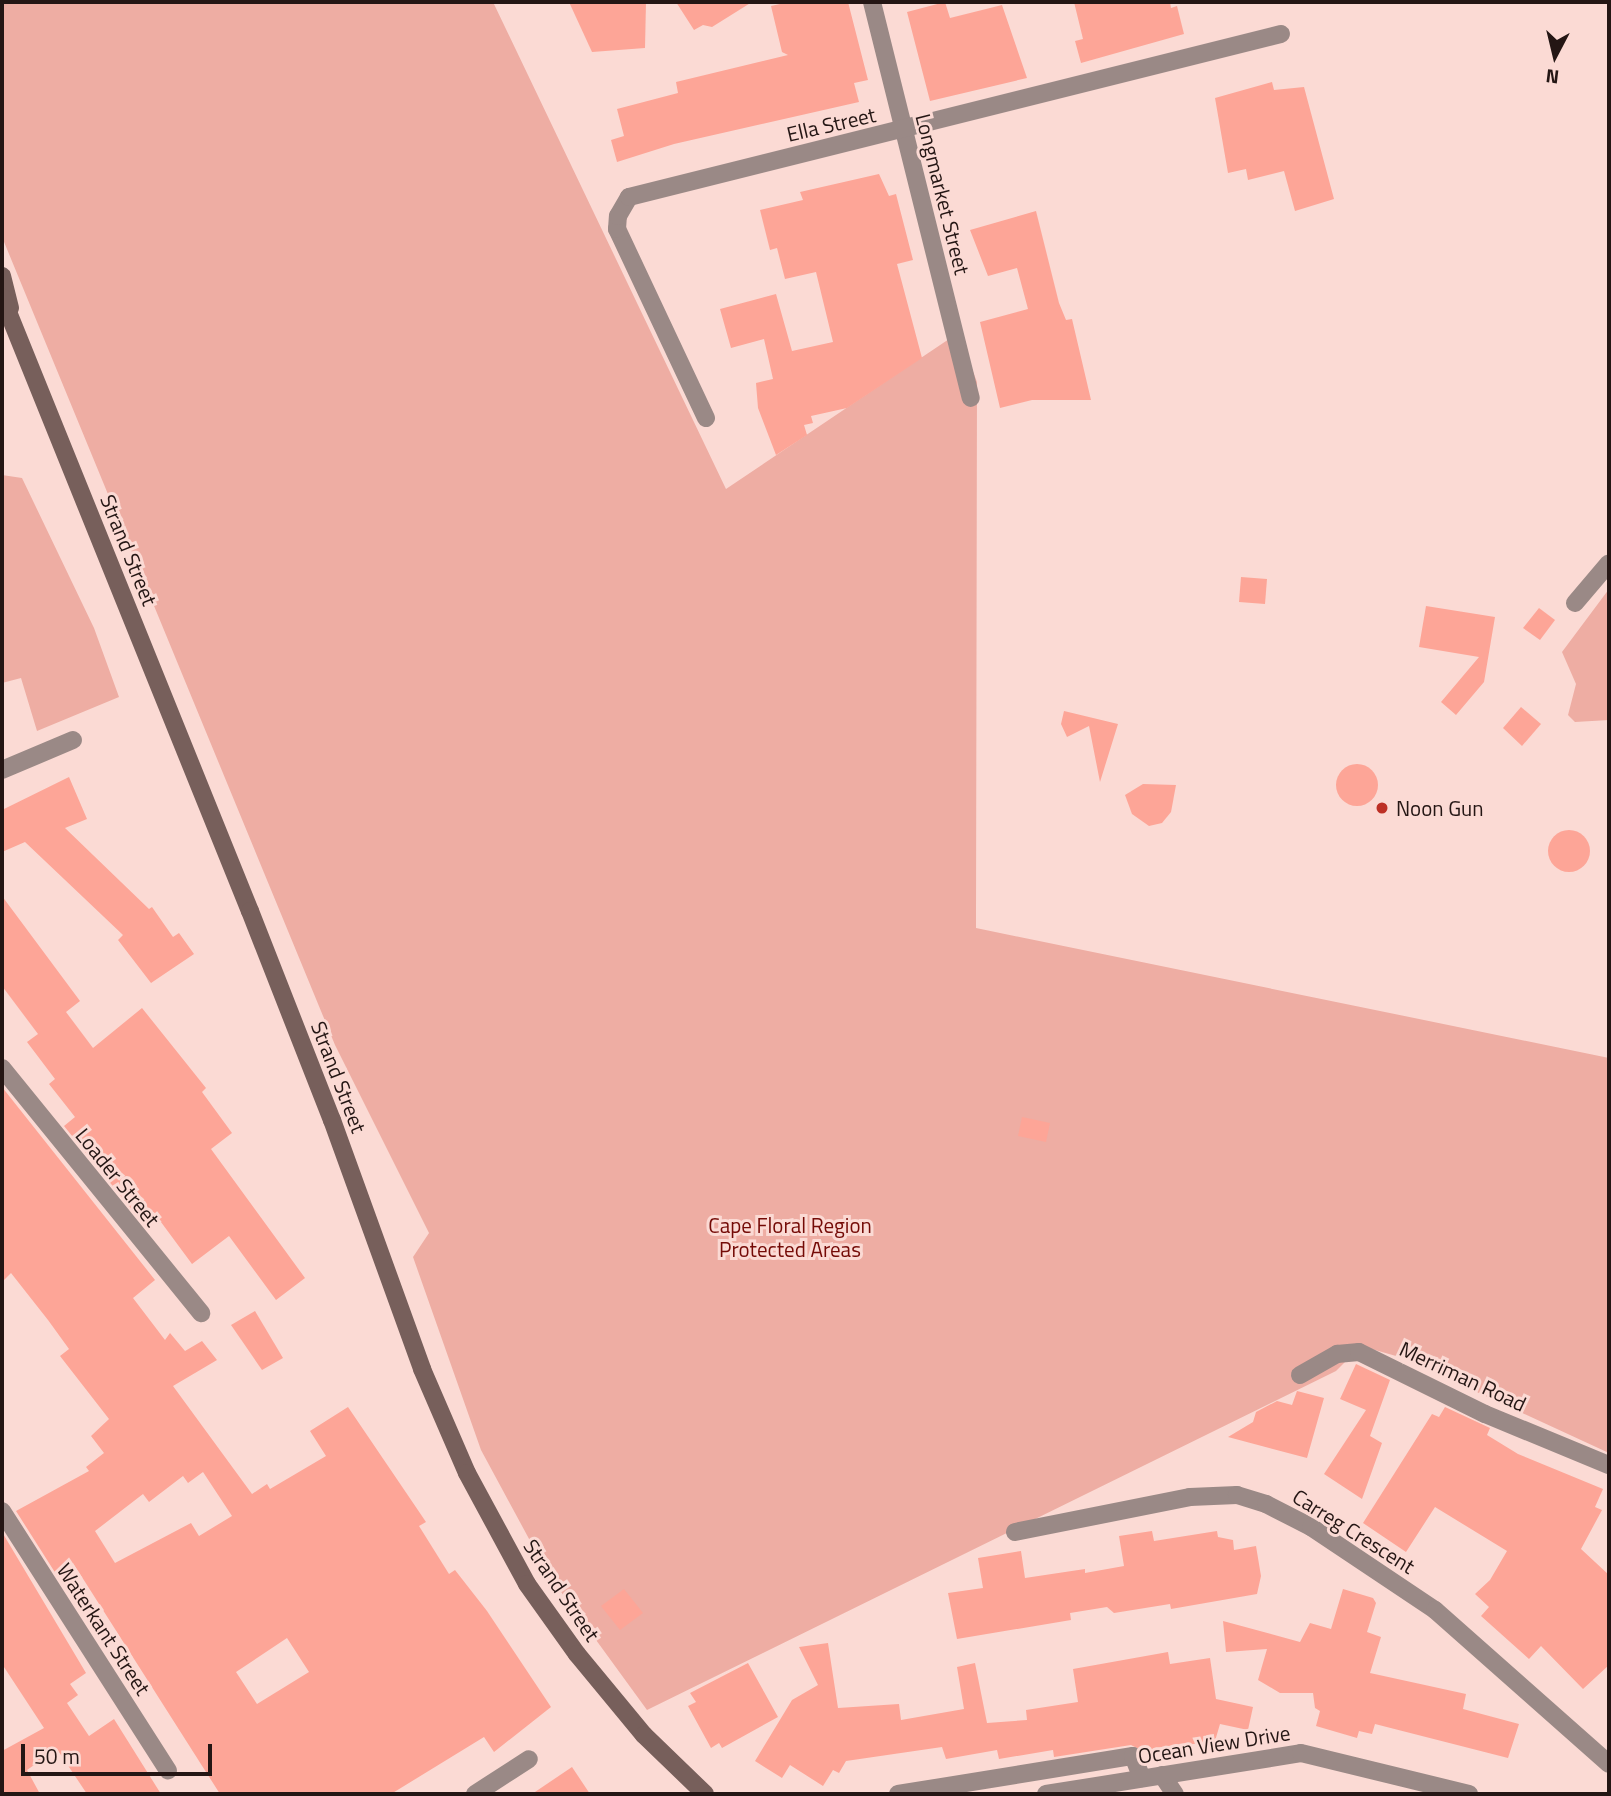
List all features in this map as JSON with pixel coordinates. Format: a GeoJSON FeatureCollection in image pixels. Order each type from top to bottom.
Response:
{"type":"FeatureCollection","features":[{"type":"Feature","properties":{"kind":"street","name":"Longmarket Street"},"geometry":{"type":"LineString","coordinates":[[872,2],[971,398]]}},
{"type":"Feature","properties":{"kind":"street","name":"Ella Street"},"geometry":{"type":"LineString","coordinates":[[706,418],[617,229],[622,205],[645,190],[904,131],[1281,34]]}},
{"type":"Feature","properties":{"kind":"street","name":"Strand Street"},"geometry":{"type":"LineString","coordinates":[[2,276],[15,325]]}},
{"type":"Feature","properties":{"kind":"street","name":"Strand Street"},"geometry":{"type":"LineString","coordinates":[[2,298],[332,1120],[422,1369],[467,1473],[527,1584],[577,1654],[644,1735],[705,1794]]}},
{"type":"Feature","properties":{"kind":"street"},"geometry":{"type":"LineString","coordinates":[[1576,603],[1609,563]]}},
{"type":"Feature","properties":{"kind":"street"},"geometry":{"type":"LineString","coordinates":[[2,770],[73,740]]}},
{"type":"Feature","properties":{"kind":"street","name":"Loader Street"},"geometry":{"type":"LineString","coordinates":[[2,1068],[201,1313]]}},
{"type":"Feature","properties":{"kind":"street","name":"Merriman Road"},"geometry":{"type":"LineString","coordinates":[[1300,1375],[1337,1354],[1359,1352],[1485,1414],[1609,1465]]}},
{"type":"Feature","properties":{"kind":"street","name":"Carreg Crescent"},"geometry":{"type":"LineString","coordinates":[[1015,1532],[1190,1497],[1237,1495],[1266,1504],[1311,1527],[1435,1610],[1609,1764]]}},
{"type":"Feature","properties":{"kind":"street","name":"Waterkant Street"},"geometry":{"type":"LineString","coordinates":[[2,1511],[168,1771]]}},
{"type":"Feature","properties":{"kind":"street","name":"Ocean View Drive"},"geometry":{"type":"LineString","coordinates":[[1046,1794],[1301,1753],[1469,1794]]}},
{"type":"Feature","properties":{"kind":"street"},"geometry":{"type":"LineString","coordinates":[[898,1794],[1133,1756],[1142,1778]]}},
{"type":"Feature","properties":{"kind":"street"},"geometry":{"type":"LineString","coordinates":[[475,1794],[529,1759]]}},
{"type":"Feature","properties":{"kind":"street"},"geometry":{"type":"LineString","coordinates":[[1162,1775],[1175,1794]]}},
{"type":"Feature","properties":{"kind":"green space","name":"Cape Floral Region Protected Areas"},"geometry":{"type":"Polygon","coordinates":[[[2,2],[493,2],[726,489],[958,333],[977,382],[976,928],[1609,1058],[1609,1453],[1403,1358],[1361,1346],[1336,1371],[647,1710],[548,1574],[481,1450],[413,1257],[429,1233],[335,1045],[2,237],[2,2]]]}},
{"type":"Feature","properties":{"kind":"green space"},"geometry":{"type":"Polygon","coordinates":[[[2,475],[22,478],[94,628],[119,697],[37,731],[21,678],[2,683],[2,475]]]}},
{"type":"Feature","properties":{"kind":"green space"},"geometry":{"type":"Polygon","coordinates":[[[1609,589],[1609,720],[1575,722],[1568,715],[1576,684],[1562,652],[1609,589]]]}},
{"type":"Feature","properties":{"kind":"building"},"geometry":{"type":"Polygon","coordinates":[[[569,2],[646,2],[645,48],[592,52],[569,2]]]}},
{"type":"Feature","properties":{"kind":"building"},"geometry":{"type":"Polygon","coordinates":[[[676,2],[752,2],[712,27],[703,25],[694,30],[676,2]]]}},
{"type":"Feature","properties":{"kind":"building"},"geometry":{"type":"Polygon","coordinates":[[[789,2],[848,2],[868,80],[854,83],[859,102],[674,144],[617,162],[611,140],[624,136],[617,109],[678,93],[676,82],[788,55],[782,52],[771,6],[789,2]]]}},
{"type":"Feature","properties":{"kind":"building"},"geometry":{"type":"Polygon","coordinates":[[[945,2],[950,18],[1002,5],[1027,78],[930,101],[907,12],[945,2]]]}},
{"type":"Feature","properties":{"kind":"building"},"geometry":{"type":"Polygon","coordinates":[[[1074,2],[1170,2],[1171,8],[1177,6],[1184,34],[1081,63],[1075,41],[1083,39],[1074,2]]]}},
{"type":"Feature","properties":{"kind":"building"},"geometry":{"type":"Polygon","coordinates":[[[1272,82],[1274,90],[1304,87],[1334,199],[1295,211],[1284,171],[1248,180],[1246,169],[1228,173],[1215,98],[1272,82]]]}},
{"type":"Feature","properties":{"kind":"building"},"geometry":{"type":"Polygon","coordinates":[[[879,174],[889,196],[896,194],[913,260],[897,264],[922,358],[847,408],[811,416],[813,423],[804,425],[807,435],[776,455],[758,408],[756,383],[773,379],[764,339],[731,348],[720,309],[776,294],[792,351],[833,342],[816,272],[785,279],[777,248],[770,250],[760,210],[803,200],[800,192],[879,174]]]}},
{"type":"Feature","properties":{"kind":"building"},"geometry":{"type":"Polygon","coordinates":[[[1036,211],[1059,303],[1066,320],[1072,319],[1091,400],[1032,400],[1000,408],[980,322],[1028,309],[1017,268],[988,276],[970,230],[1036,211]]]}},
{"type":"Feature","properties":{"kind":"building"},"geometry":{"type":"Polygon","coordinates":[[[1241,577],[1267,579],[1265,604],[1239,602],[1241,577]]]}},
{"type":"Feature","properties":{"kind":"building"},"geometry":{"type":"Polygon","coordinates":[[[1426,606],[1495,617],[1484,682],[1456,715],[1441,702],[1479,657],[1419,647],[1426,606]]]}},
{"type":"Feature","properties":{"kind":"building"},"geometry":{"type":"Polygon","coordinates":[[[1539,608],[1555,620],[1540,640],[1523,628],[1539,608]]]}},
{"type":"Feature","properties":{"kind":"building"},"geometry":{"type":"Polygon","coordinates":[[[1521,707],[1541,724],[1522,746],[1503,728],[1521,707]]]}},
{"type":"Feature","properties":{"kind":"building"},"geometry":{"type":"Polygon","coordinates":[[[1064,711],[1118,724],[1100,782],[1089,726],[1067,737],[1061,724],[1064,711]]]}},
{"type":"Feature","properties":{"kind":"building"},"geometry":{"type":"Polygon","coordinates":[[[1357,764],[1372,770],[1378,785],[1372,800],[1357,806],[1342,800],[1336,785],[1342,770],[1357,764]]]}},
{"type":"Feature","properties":{"kind":"building"},"geometry":{"type":"Polygon","coordinates":[[[69,777],[87,819],[65,828],[149,909],[152,907],[173,937],[179,933],[194,954],[151,983],[118,940],[123,935],[25,842],[2,852],[2,810],[69,777]]]}},
{"type":"Feature","properties":{"kind":"building"},"geometry":{"type":"Polygon","coordinates":[[[1143,784],[1176,785],[1171,812],[1162,823],[1149,826],[1132,814],[1125,795],[1143,784]]]}},
{"type":"Feature","properties":{"kind":"building"},"geometry":{"type":"Polygon","coordinates":[[[1569,830],[1584,836],[1590,851],[1584,866],[1569,872],[1554,866],[1548,851],[1554,836],[1569,830]]]}},
{"type":"Feature","properties":{"kind":"building"},"geometry":{"type":"Polygon","coordinates":[[[2,896],[80,1001],[66,1012],[93,1048],[142,1008],[206,1088],[202,1092],[232,1133],[211,1149],[305,1278],[276,1300],[229,1236],[192,1264],[158,1218],[146,1227],[64,1126],[75,1117],[49,1084],[55,1079],[27,1042],[38,1034],[2,986],[2,896]]]}},
{"type":"Feature","properties":{"kind":"building"},"geometry":{"type":"Polygon","coordinates":[[[2,1087],[155,1280],[133,1298],[165,1340],[170,1333],[185,1351],[202,1341],[217,1360],[173,1386],[252,1494],[267,1484],[270,1489],[326,1456],[310,1431],[348,1407],[426,1522],[419,1526],[449,1574],[455,1570],[487,1611],[551,1707],[494,1752],[484,1737],[391,1794],[220,1794],[73,1563],[56,1574],[16,1511],[89,1471],[86,1467],[104,1453],[91,1436],[109,1419],[60,1356],[69,1349],[48,1320],[11,1273],[2,1282],[2,1087]],[[203,1472],[188,1483],[183,1476],[149,1502],[143,1494],[95,1531],[115,1563],[191,1523],[199,1536],[232,1516],[203,1472]],[[287,1638],[236,1672],[257,1704],[309,1672],[287,1638]]]}},
{"type":"Feature","properties":{"kind":"building"},"geometry":{"type":"Polygon","coordinates":[[[1022,1117],[1050,1123],[1046,1142],[1018,1136],[1022,1117]]]}},
{"type":"Feature","properties":{"kind":"building"},"geometry":{"type":"Polygon","coordinates":[[[255,1311],[283,1358],[262,1370],[231,1325],[255,1311]]]}},
{"type":"Feature","properties":{"kind":"building"},"geometry":{"type":"Polygon","coordinates":[[[1356,1364],[1390,1380],[1370,1436],[1382,1443],[1362,1499],[1324,1474],[1366,1410],[1340,1399],[1356,1364]]]}},
{"type":"Feature","properties":{"kind":"building"},"geometry":{"type":"Polygon","coordinates":[[[1297,1391],[1324,1398],[1307,1458],[1228,1437],[1253,1422],[1256,1412],[1277,1401],[1292,1405],[1297,1391]]]}},
{"type":"Feature","properties":{"kind":"building"},"geometry":{"type":"Polygon","coordinates":[[[1445,1407],[1490,1428],[1487,1435],[1518,1454],[1603,1489],[1595,1507],[1602,1510],[1581,1549],[1609,1575],[1609,1665],[1583,1689],[1541,1646],[1529,1659],[1481,1616],[1489,1607],[1475,1594],[1490,1580],[1507,1551],[1435,1507],[1406,1552],[1363,1523],[1432,1414],[1439,1417],[1445,1407]]]}},
{"type":"Feature","properties":{"kind":"building"},"geometry":{"type":"Polygon","coordinates":[[[1152,1531],[1154,1541],[1217,1531],[1218,1537],[1233,1540],[1234,1550],[1256,1546],[1261,1576],[1257,1594],[1171,1609],[1170,1604],[1114,1613],[1107,1607],[1070,1613],[1071,1620],[957,1639],[948,1593],[983,1588],[978,1558],[1021,1551],[1025,1578],[1085,1569],[1085,1573],[1124,1566],[1119,1536],[1152,1531]]]}},
{"type":"Feature","properties":{"kind":"building"},"geometry":{"type":"Polygon","coordinates":[[[2,1532],[86,1673],[70,1684],[78,1695],[67,1703],[89,1736],[114,1719],[161,1794],[87,1794],[57,1749],[27,1770],[40,1794],[2,1794],[2,1751],[44,1728],[2,1664],[2,1532]]]}},
{"type":"Feature","properties":{"kind":"building"},"geometry":{"type":"Polygon","coordinates":[[[624,1589],[643,1613],[620,1630],[601,1606],[624,1589]]]}},
{"type":"Feature","properties":{"kind":"building"},"geometry":{"type":"Polygon","coordinates":[[[1343,1589],[1373,1598],[1376,1603],[1367,1632],[1381,1637],[1370,1673],[1466,1694],[1463,1709],[1519,1724],[1508,1758],[1375,1724],[1372,1734],[1359,1731],[1357,1738],[1316,1726],[1320,1711],[1315,1708],[1313,1693],[1280,1693],[1258,1680],[1267,1649],[1226,1652],[1223,1621],[1300,1642],[1310,1623],[1331,1629],[1343,1589]]]}},
{"type":"Feature","properties":{"kind":"building"},"geometry":{"type":"Polygon","coordinates":[[[828,1643],[838,1708],[899,1704],[901,1720],[964,1709],[957,1667],[975,1663],[987,1723],[1027,1720],[1026,1710],[1078,1702],[1073,1669],[1168,1652],[1170,1664],[1210,1658],[1216,1699],[1253,1707],[1248,1730],[1220,1724],[1215,1741],[1143,1751],[1131,1745],[1054,1757],[1053,1750],[999,1759],[997,1750],[946,1759],[942,1747],[846,1761],[839,1773],[833,1770],[823,1786],[790,1765],[782,1778],[755,1761],[792,1700],[818,1685],[799,1647],[828,1643]]]}},
{"type":"Feature","properties":{"kind":"building"},"geometry":{"type":"Polygon","coordinates":[[[748,1663],[778,1717],[722,1748],[719,1743],[711,1748],[688,1706],[696,1702],[690,1693],[748,1663]]]}},
{"type":"Feature","properties":{"kind":"building"},"geometry":{"type":"Polygon","coordinates":[[[572,1767],[590,1794],[532,1794],[572,1767]]]}},
{"type":"Feature","properties":{"kind":"place","name":"Noon Gun"},"geometry":{"type":"Point","coordinates":[1382,808]}}]}
